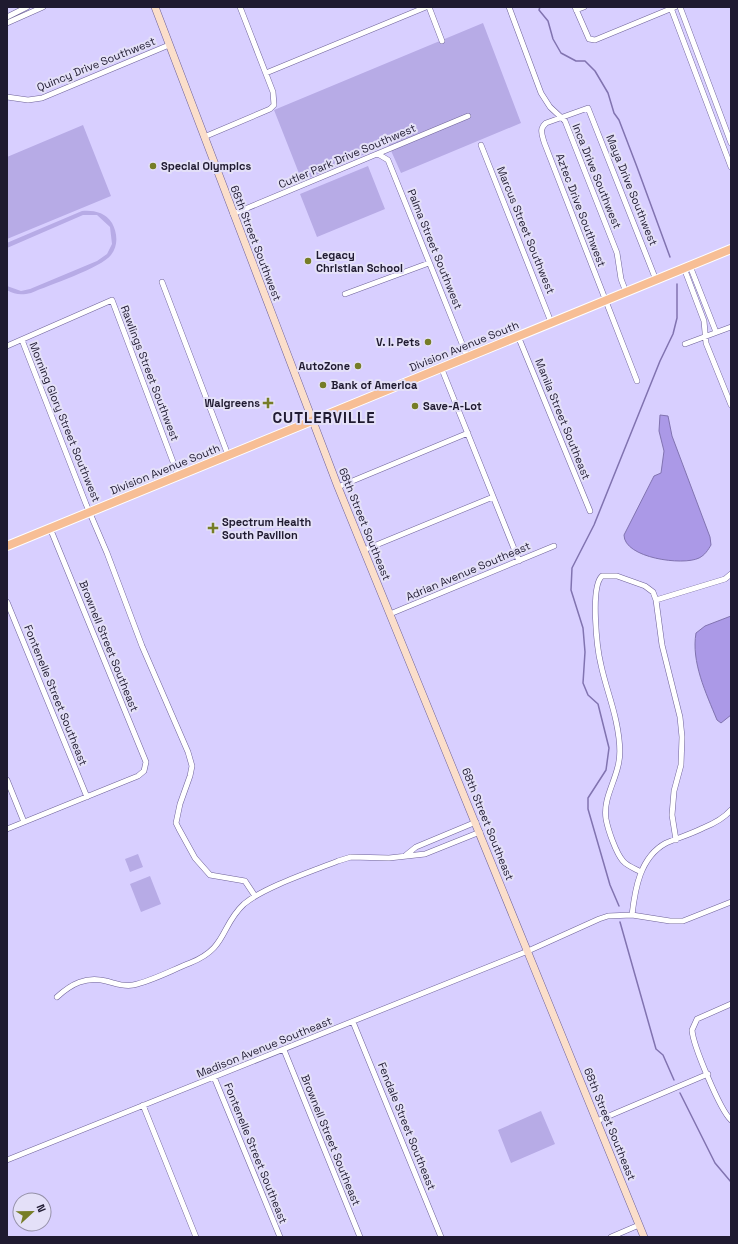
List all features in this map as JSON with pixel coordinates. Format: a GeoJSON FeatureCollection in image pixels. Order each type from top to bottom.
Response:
{"type":"FeatureCollection","features":[{"type":"Feature","properties":{"kind":"main road","name":"68th Street Southwest"},"geometry":{"type":"LineString","coordinates":[[155,7],[311,420]]}},
{"type":"Feature","properties":{"kind":"main road","name":"Division Avenue South"},"geometry":{"type":"LineString","coordinates":[[7,546],[89,511],[731,249]]}},
{"type":"Feature","properties":{"kind":"main road","name":"68th Street Southeast"},"geometry":{"type":"LineString","coordinates":[[311,420],[644,1237]]}},
{"type":"Feature","properties":{"kind":"street"},"geometry":{"type":"LineString","coordinates":[[7,17],[26,7]]}},
{"type":"Feature","properties":{"kind":"street"},"geometry":{"type":"LineString","coordinates":[[7,23],[43,7]]}},
{"type":"Feature","properties":{"kind":"street"},"geometry":{"type":"LineString","coordinates":[[204,137],[270,110],[274,105],[273,92],[240,7]]}},
{"type":"Feature","properties":{"kind":"street"},"geometry":{"type":"LineString","coordinates":[[266,73],[427,7],[442,40]]}},
{"type":"Feature","properties":{"kind":"street","name":"Inca Drive Southwest"},"geometry":{"type":"LineString","coordinates":[[509,7],[541,92],[550,107],[562,117],[617,253],[621,279],[626,292]]}},
{"type":"Feature","properties":{"kind":"street"},"geometry":{"type":"LineString","coordinates":[[584,7],[576,9],[589,39],[595,40],[609,36],[673,8],[731,167]]}},
{"type":"Feature","properties":{"kind":"street"},"geometry":{"type":"LineString","coordinates":[[656,7],[659,13]]}},
{"type":"Feature","properties":{"kind":"street"},"geometry":{"type":"LineString","coordinates":[[680,7],[731,143]]}},
{"type":"Feature","properties":{"kind":"street","name":"Quincy Drive Southwest"},"geometry":{"type":"LineString","coordinates":[[7,97],[28,100],[42,98],[169,45]]}},
{"type":"Feature","properties":{"kind":"street","name":"Maya Drive Southwest"},"geometry":{"type":"LineString","coordinates":[[562,117],[588,108],[656,280]]}},
{"type":"Feature","properties":{"kind":"street","name":"Cutler Park Drive Southwest"},"geometry":{"type":"LineString","coordinates":[[233,214],[468,116]]}},
{"type":"Feature","properties":{"kind":"street","name":"Aztec Drive Southwest"},"geometry":{"type":"LineString","coordinates":[[562,117],[542,127],[541,131],[544,142],[637,381]]}},
{"type":"Feature","properties":{"kind":"street","name":"Marcus Street Southwest"},"geometry":{"type":"LineString","coordinates":[[481,145],[551,322]]}},
{"type":"Feature","properties":{"kind":"street","name":"Palma Street Southwest"},"geometry":{"type":"LineString","coordinates":[[378,154],[388,160],[467,356]]}},
{"type":"Feature","properties":{"kind":"street"},"geometry":{"type":"LineString","coordinates":[[345,294],[430,263]]}},
{"type":"Feature","properties":{"kind":"street"},"geometry":{"type":"LineString","coordinates":[[687,267],[716,332]]}},
{"type":"Feature","properties":{"kind":"street"},"geometry":{"type":"LineString","coordinates":[[687,267],[704,321],[705,336],[731,405]]}},
{"type":"Feature","properties":{"kind":"street"},"geometry":{"type":"LineString","coordinates":[[162,282],[228,455]]}},
{"type":"Feature","properties":{"kind":"street","name":"Rawlings Street Southwest"},"geometry":{"type":"LineString","coordinates":[[22,340],[112,300],[178,475]]}},
{"type":"Feature","properties":{"kind":"street"},"geometry":{"type":"LineString","coordinates":[[685,344],[731,327]]}},
{"type":"Feature","properties":{"kind":"street","name":"Manila Street Southeast"},"geometry":{"type":"LineString","coordinates":[[518,336],[590,510]]}},
{"type":"Feature","properties":{"kind":"street"},"geometry":{"type":"LineString","coordinates":[[7,346],[22,340]]}},
{"type":"Feature","properties":{"kind":"street","name":"Morning Glory Street Southwest"},"geometry":{"type":"LineString","coordinates":[[22,340],[89,511],[107,552],[142,646],[188,752],[192,766],[180,804],[176,823],[195,858],[210,875],[245,881],[255,896]]}},
{"type":"Feature","properties":{"kind":"street"},"geometry":{"type":"LineString","coordinates":[[441,367],[519,560]]}},
{"type":"Feature","properties":{"kind":"street"},"geometry":{"type":"LineString","coordinates":[[338,487],[468,433]]}},
{"type":"Feature","properties":{"kind":"street"},"geometry":{"type":"LineString","coordinates":[[364,550],[493,497]]}},
{"type":"Feature","properties":{"kind":"street","name":"Brownell Street Southeast"},"geometry":{"type":"LineString","coordinates":[[50,528],[146,762],[144,771],[138,776],[87,797]]}},
{"type":"Feature","properties":{"kind":"street","name":"Adrian Avenue Southeast"},"geometry":{"type":"LineString","coordinates":[[390,614],[554,546]]}},
{"type":"Feature","properties":{"kind":"street"},"geometry":{"type":"LineString","coordinates":[[656,600],[725,579],[731,574]]}},
{"type":"Feature","properties":{"kind":"street"},"geometry":{"type":"LineString","coordinates":[[641,872],[623,862],[614,843],[606,819],[605,809],[610,788],[618,766],[619,740],[616,721],[600,664],[594,598],[597,583],[602,576],[617,576],[633,581],[651,590],[656,600],[662,645],[680,717],[682,737],[681,765],[674,791],[672,815],[676,840]]}},
{"type":"Feature","properties":{"kind":"street","name":"Fontenelle Street Southeast"},"geometry":{"type":"LineString","coordinates":[[7,602],[87,797]]}},
{"type":"Feature","properties":{"kind":"street"},"geometry":{"type":"LineString","coordinates":[[7,780],[24,822]]}},
{"type":"Feature","properties":{"kind":"street"},"geometry":{"type":"LineString","coordinates":[[7,829],[87,797]]}},
{"type":"Feature","properties":{"kind":"street"},"geometry":{"type":"LineString","coordinates":[[731,810],[727,815],[712,824],[665,844],[654,854],[641,872],[634,892],[632,915],[670,921],[683,920],[731,902]]}},
{"type":"Feature","properties":{"kind":"street"},"geometry":{"type":"LineString","coordinates":[[406,855],[416,847],[476,822]]}},
{"type":"Feature","properties":{"kind":"street"},"geometry":{"type":"LineString","coordinates":[[57,997],[70,986],[82,981],[96,979],[121,985],[132,985],[201,958],[218,944],[236,913],[255,896],[346,858],[389,858],[425,854],[480,832]]}},
{"type":"Feature","properties":{"kind":"street","name":"Madison Avenue Southeast"},"geometry":{"type":"LineString","coordinates":[[7,1160],[528,951],[599,918],[632,915]]}},
{"type":"Feature","properties":{"kind":"street"},"geometry":{"type":"LineString","coordinates":[[731,1004],[702,1016],[692,1026],[692,1034],[708,1074],[723,1110],[731,1120]]}},
{"type":"Feature","properties":{"kind":"street","name":"Fendale Street Southeast"},"geometry":{"type":"LineString","coordinates":[[354,1022],[441,1237]]}},
{"type":"Feature","properties":{"kind":"street","name":"Brownell Street Southeast"},"geometry":{"type":"LineString","coordinates":[[284,1050],[360,1237]]}},
{"type":"Feature","properties":{"kind":"street"},"geometry":{"type":"LineString","coordinates":[[597,1120],[708,1074]]}},
{"type":"Feature","properties":{"kind":"street","name":"Fontenelle Street Southeast"},"geometry":{"type":"LineString","coordinates":[[214,1077],[280,1237]]}},
{"type":"Feature","properties":{"kind":"street"},"geometry":{"type":"LineString","coordinates":[[143,1105],[196,1237]]}},
{"type":"Feature","properties":{"kind":"street"},"geometry":{"type":"LineString","coordinates":[[611,1237],[639,1225]]}},
{"type":"Feature","properties":{"kind":"shaded area"},"geometry":{"type":"Polygon","coordinates":[[[483,23],[521,123],[401,173],[388,144],[302,181],[274,110],[483,23]]]}},
{"type":"Feature","properties":{"kind":"shaded area"},"geometry":{"type":"Polygon","coordinates":[[[83,125],[111,196],[7,239],[7,157],[83,125]]]}},
{"type":"Feature","properties":{"kind":"shaded area"},"geometry":{"type":"Polygon","coordinates":[[[368,166],[385,209],[317,237],[300,194],[368,166]]]}},
{"type":"Feature","properties":{"kind":"shaded area"},"geometry":{"type":"Polygon","coordinates":[[[82,211],[98,212],[106,216],[112,223],[115,230],[116,243],[114,251],[111,255],[86,271],[31,293],[19,294],[7,290],[7,286],[21,291],[30,289],[97,261],[107,254],[112,244],[110,227],[97,215],[83,215],[7,248],[7,243],[9,242],[82,211]]]}},
{"type":"Feature","properties":{"kind":"shaded area"},"geometry":{"type":"Polygon","coordinates":[[[660,415],[668,416],[672,436],[710,537],[711,545],[706,552],[699,558],[691,560],[668,560],[644,554],[633,549],[627,543],[624,535],[654,476],[661,473],[664,451],[659,431],[660,415]]]}},
{"type":"Feature","properties":{"kind":"shaded area"},"geometry":{"type":"Polygon","coordinates":[[[731,616],[731,715],[721,723],[717,720],[700,677],[695,644],[696,633],[705,626],[731,616]]]}},
{"type":"Feature","properties":{"kind":"shaded area"},"geometry":{"type":"Polygon","coordinates":[[[138,854],[143,867],[130,872],[125,859],[138,854]]]}},
{"type":"Feature","properties":{"kind":"shaded area"},"geometry":{"type":"Polygon","coordinates":[[[150,876],[161,904],[141,912],[130,884],[150,876]]]}},
{"type":"Feature","properties":{"kind":"shaded area"},"geometry":{"type":"Polygon","coordinates":[[[541,1111],[555,1144],[511,1163],[498,1130],[541,1111]]]}},
{"type":"Feature","properties":{"kind":"waterway"},"geometry":{"type":"LineString","coordinates":[[540,7],[539,10],[548,21],[553,39],[561,53],[576,61],[585,61],[595,71],[608,93],[614,113],[619,120],[670,257]]}},
{"type":"Feature","properties":{"kind":"waterway"},"geometry":{"type":"LineString","coordinates":[[619,906],[610,885],[588,809],[588,798],[606,770],[609,748],[598,704],[588,695],[583,683],[585,652],[583,628],[571,590],[572,568],[594,525],[660,361],[673,334],[677,318],[677,284]]}},
{"type":"Feature","properties":{"kind":"waterway"},"geometry":{"type":"LineString","coordinates":[[620,922],[656,1049],[663,1055],[674,1080]]}},
{"type":"Feature","properties":{"kind":"waterway"},"geometry":{"type":"LineString","coordinates":[[680,1093],[715,1163],[731,1182]]}},
{"type":"Feature","properties":{"kind":"place","name":"Special Olympics"},"geometry":{"type":"Point","coordinates":[153,166]}},
{"type":"Feature","properties":{"kind":"place","name":"Legacy Christian School"},"geometry":{"type":"Point","coordinates":[308,261]}},
{"type":"Feature","properties":{"kind":"place","name":"V. I. Pets"},"geometry":{"type":"Point","coordinates":[428,342]}},
{"type":"Feature","properties":{"kind":"place","name":"AutoZone"},"geometry":{"type":"Point","coordinates":[358,366]}},
{"type":"Feature","properties":{"kind":"place","name":"Bank of America"},"geometry":{"type":"Point","coordinates":[323,385]}},
{"type":"Feature","properties":{"kind":"place","name":"Walgreens"},"geometry":{"type":"Point","coordinates":[268,403]}},
{"type":"Feature","properties":{"kind":"place","name":"Save-A-Lot"},"geometry":{"type":"Point","coordinates":[415,406]}},
{"type":"Feature","properties":{"kind":"place","name":"Spectrum Health South Pavilion"},"geometry":{"type":"Point","coordinates":[213,528]}},
{"type":"Feature","properties":{"kind":"district","name":"CUTLERVILLE"},"geometry":{"type":"Point","coordinates":[324,418]}}]}
